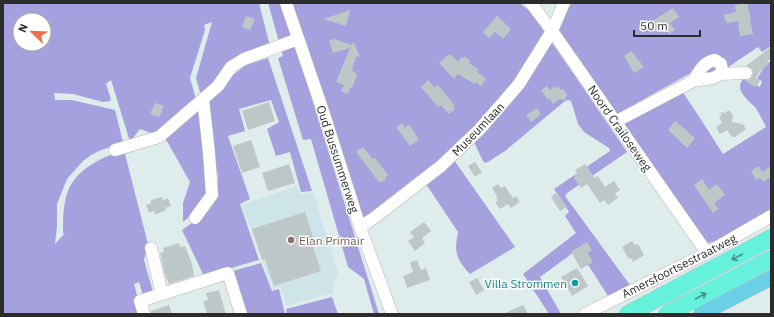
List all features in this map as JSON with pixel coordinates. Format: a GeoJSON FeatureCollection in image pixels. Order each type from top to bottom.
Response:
{"type":"FeatureCollection","features":[{"type":"Feature","properties":{"kind":"highway"},"geometry":{"type":"LineString","coordinates":[[628,314],[771,238]]}},
{"type":"Feature","properties":{"kind":"highway"},"geometry":{"type":"LineString","coordinates":[[667,314],[771,259]]}},
{"type":"Feature","properties":{"kind":"main road"},"geometry":{"type":"LineString","coordinates":[[701,314],[771,278]]}},
{"type":"Feature","properties":{"kind":"street","name":"Oud Bussummerweg"},"geometry":{"type":"LineString","coordinates":[[286,3],[323,111],[360,227],[392,314]]}},
{"type":"Feature","properties":{"kind":"street","name":"Noord Crailoseweg"},"geometry":{"type":"LineString","coordinates":[[531,3],[707,253]]}},
{"type":"Feature","properties":{"kind":"street","name":"Museumlaan"},"geometry":{"type":"LineString","coordinates":[[360,227],[374,218],[441,166],[480,129],[519,84],[552,32],[564,3]]}},
{"type":"Feature","properties":{"kind":"street"},"geometry":{"type":"LineString","coordinates":[[115,150],[159,137],[218,86],[231,67],[244,59],[298,39]]}},
{"type":"Feature","properties":{"kind":"street"},"geometry":{"type":"LineString","coordinates":[[693,81],[708,61],[715,60],[721,64],[722,71],[720,74]]}},
{"type":"Feature","properties":{"kind":"street"},"geometry":{"type":"LineString","coordinates":[[615,122],[693,81],[714,78],[720,74],[746,73]]}},
{"type":"Feature","properties":{"kind":"street"},"geometry":{"type":"LineString","coordinates":[[194,218],[212,195],[203,99]]}},
{"type":"Feature","properties":{"kind":"street","name":"Amersfoortsestraatweg"},"geometry":{"type":"LineString","coordinates":[[585,314],[707,253],[771,216]]}},
{"type":"Feature","properties":{"kind":"street"},"geometry":{"type":"LineString","coordinates":[[151,248],[162,294]]}},
{"type":"Feature","properties":{"kind":"street"},"geometry":{"type":"LineString","coordinates":[[144,314],[140,301],[228,273],[240,314]]}},
{"type":"Feature","properties":{"kind":"shaded area"},"geometry":{"type":"Polygon","coordinates":[[[3,3],[259,3],[269,47],[216,83],[201,96],[196,78],[212,22],[204,25],[205,30],[190,78],[196,99],[156,135],[140,129],[130,142],[111,80],[106,84],[111,99],[110,101],[103,102],[73,94],[54,93],[55,100],[72,100],[115,110],[123,142],[91,155],[83,161],[67,179],[57,204],[55,244],[65,233],[63,233],[64,205],[68,191],[73,182],[79,174],[95,162],[124,150],[148,244],[144,260],[153,292],[143,295],[139,282],[134,284],[142,314],[3,314],[3,3]]]}},
{"type":"Feature","properties":{"kind":"shaded area"},"geometry":{"type":"Polygon","coordinates":[[[268,3],[282,3],[379,314],[374,314],[364,279],[348,267],[311,139],[303,140],[278,58],[283,56],[268,3]]]}},
{"type":"Feature","properties":{"kind":"shaded area"},"geometry":{"type":"Polygon","coordinates":[[[291,3],[520,3],[535,16],[545,33],[521,74],[495,108],[451,152],[363,222],[291,3]]]}},
{"type":"Feature","properties":{"kind":"shaded area"},"geometry":{"type":"Polygon","coordinates":[[[569,3],[771,3],[771,46],[762,52],[758,47],[718,74],[693,81],[689,74],[617,114],[558,30],[569,3]]]}},
{"type":"Feature","properties":{"kind":"shaded area"},"geometry":{"type":"Polygon","coordinates":[[[551,41],[627,152],[567,193],[565,196],[630,285],[608,296],[580,252],[577,250],[540,277],[561,314],[549,314],[523,274],[576,233],[565,216],[569,212],[554,189],[610,151],[609,148],[584,132],[578,124],[571,101],[568,100],[505,151],[488,162],[485,163],[483,161],[473,140],[551,41]]]}},
{"type":"Feature","properties":{"kind":"shaded area"},"geometry":{"type":"Polygon","coordinates":[[[268,58],[312,191],[301,192],[290,152],[276,156],[267,129],[279,122],[271,100],[239,109],[245,131],[228,136],[250,199],[240,204],[259,260],[204,276],[182,230],[203,215],[217,197],[218,177],[209,101],[228,79],[246,65],[268,58]]]}},
{"type":"Feature","properties":{"kind":"shaded area"},"geometry":{"type":"Polygon","coordinates":[[[771,61],[771,212],[713,242],[707,243],[620,122],[680,88],[723,154],[766,127],[755,107],[742,94],[740,86],[744,78],[760,87],[762,81],[757,79],[765,65],[771,61]]]}},
{"type":"Feature","properties":{"kind":"shaded area"},"geometry":{"type":"Polygon","coordinates":[[[199,109],[210,189],[199,208],[183,222],[183,203],[190,182],[164,136],[199,109]]]}},
{"type":"Feature","properties":{"kind":"shaded area"},"geometry":{"type":"Polygon","coordinates":[[[454,160],[515,247],[470,274],[457,255],[456,245],[458,232],[426,184],[454,160]]]}},
{"type":"Feature","properties":{"kind":"shaded area","name":"Elan Primair"},"geometry":{"type":"Polygon","coordinates":[[[297,186],[300,194],[313,192],[339,276],[334,281],[333,293],[286,306],[280,287],[273,289],[242,205],[297,186]]]}},
{"type":"Feature","properties":{"kind":"shaded area"},"geometry":{"type":"Polygon","coordinates":[[[261,263],[272,291],[279,289],[285,314],[247,314],[233,271],[261,263]]]}},
{"type":"Feature","properties":{"kind":"shaded area"},"geometry":{"type":"Polygon","coordinates":[[[332,297],[338,314],[287,314],[286,309],[332,297]]]}},
{"type":"Feature","properties":{"kind":"building"},"geometry":{"type":"Polygon","coordinates":[[[747,3],[753,34],[740,36],[738,21],[726,23],[724,15],[736,12],[735,5],[747,3]]]}},
{"type":"Feature","properties":{"kind":"building"},"geometry":{"type":"Polygon","coordinates":[[[673,8],[679,17],[670,23],[675,30],[669,34],[664,26],[654,33],[648,24],[673,8]]]}},
{"type":"Feature","properties":{"kind":"building"},"geometry":{"type":"Polygon","coordinates":[[[350,10],[346,26],[324,19],[350,10]]]}},
{"type":"Feature","properties":{"kind":"building"},"geometry":{"type":"Polygon","coordinates":[[[246,16],[255,19],[250,30],[242,27],[246,16]]]}},
{"type":"Feature","properties":{"kind":"building"},"geometry":{"type":"Polygon","coordinates":[[[497,16],[511,29],[503,39],[495,32],[489,38],[483,32],[497,16]]]}},
{"type":"Feature","properties":{"kind":"building"},"geometry":{"type":"Polygon","coordinates":[[[334,39],[352,45],[353,42],[360,56],[356,57],[352,70],[357,75],[348,94],[341,91],[344,85],[336,82],[350,48],[333,53],[329,40],[334,39]]]}},
{"type":"Feature","properties":{"kind":"building"},"geometry":{"type":"Polygon","coordinates":[[[771,47],[771,59],[767,61],[769,64],[761,70],[756,78],[760,81],[756,87],[745,81],[750,79],[753,73],[752,69],[746,66],[771,47]]]}},
{"type":"Feature","properties":{"kind":"building"},"geometry":{"type":"Polygon","coordinates":[[[631,51],[644,67],[634,73],[624,56],[631,51]]]}},
{"type":"Feature","properties":{"kind":"building"},"geometry":{"type":"Polygon","coordinates":[[[450,54],[458,62],[461,57],[463,58],[464,56],[470,60],[469,63],[479,70],[477,72],[486,79],[481,86],[476,82],[475,84],[458,74],[454,79],[439,63],[450,54]]]}},
{"type":"Feature","properties":{"kind":"building"},"geometry":{"type":"Polygon","coordinates":[[[428,80],[434,87],[438,85],[455,106],[453,107],[455,109],[449,114],[441,105],[438,107],[421,87],[428,80]]]}},
{"type":"Feature","properties":{"kind":"building"},"geometry":{"type":"Polygon","coordinates":[[[547,86],[550,90],[555,86],[556,88],[559,87],[561,90],[563,89],[567,95],[565,100],[559,99],[553,104],[541,90],[547,86]]]}},
{"type":"Feature","properties":{"kind":"building"},"geometry":{"type":"Polygon","coordinates":[[[269,102],[275,121],[248,130],[242,111],[269,102]]]}},
{"type":"Feature","properties":{"kind":"building"},"geometry":{"type":"Polygon","coordinates":[[[155,103],[164,106],[159,117],[150,114],[155,103]]]}},
{"type":"Feature","properties":{"kind":"building"},"geometry":{"type":"Polygon","coordinates":[[[537,108],[541,114],[531,122],[526,115],[537,108]]]}},
{"type":"Feature","properties":{"kind":"building"},"geometry":{"type":"Polygon","coordinates":[[[729,110],[733,116],[732,122],[743,124],[746,129],[735,137],[732,137],[727,130],[720,134],[716,127],[722,123],[719,117],[721,116],[721,112],[725,113],[729,110]]]}},
{"type":"Feature","properties":{"kind":"building"},"geometry":{"type":"Polygon","coordinates":[[[675,121],[695,138],[687,148],[668,130],[675,121]]]}},
{"type":"Feature","properties":{"kind":"building"},"geometry":{"type":"Polygon","coordinates":[[[402,123],[405,128],[409,124],[419,140],[410,146],[396,127],[402,123]]]}},
{"type":"Feature","properties":{"kind":"building"},"geometry":{"type":"Polygon","coordinates":[[[251,140],[260,167],[242,173],[233,146],[251,140]]]}},
{"type":"Feature","properties":{"kind":"building"},"geometry":{"type":"Polygon","coordinates":[[[363,147],[373,159],[375,158],[388,175],[385,178],[385,181],[379,182],[356,152],[363,147]]]}},
{"type":"Feature","properties":{"kind":"building"},"geometry":{"type":"Polygon","coordinates":[[[475,162],[482,172],[475,177],[468,166],[475,162]]]}},
{"type":"Feature","properties":{"kind":"building"},"geometry":{"type":"Polygon","coordinates":[[[289,164],[295,183],[268,191],[262,173],[289,164]]]}},
{"type":"Feature","properties":{"kind":"building"},"geometry":{"type":"Polygon","coordinates":[[[585,164],[595,178],[598,176],[605,187],[614,181],[620,190],[615,193],[618,198],[608,205],[604,200],[600,203],[587,184],[581,188],[574,178],[574,175],[577,173],[575,170],[585,164]]]}},
{"type":"Feature","properties":{"kind":"building"},"geometry":{"type":"Polygon","coordinates":[[[759,166],[762,172],[771,166],[771,177],[763,182],[760,178],[756,180],[751,171],[759,166]]]}},
{"type":"Feature","properties":{"kind":"building"},"geometry":{"type":"Polygon","coordinates":[[[702,179],[709,190],[717,184],[725,195],[714,203],[718,209],[713,213],[694,185],[702,179]]]}},
{"type":"Feature","properties":{"kind":"building"},"geometry":{"type":"Polygon","coordinates":[[[498,184],[501,188],[505,186],[513,198],[516,196],[520,202],[511,208],[508,204],[500,209],[495,202],[498,201],[497,196],[492,188],[498,184]]]}},
{"type":"Feature","properties":{"kind":"building"},"geometry":{"type":"Polygon","coordinates":[[[557,192],[567,207],[560,211],[551,197],[557,192]]]}},
{"type":"Feature","properties":{"kind":"building"},"geometry":{"type":"Polygon","coordinates":[[[162,197],[163,200],[168,198],[171,206],[165,208],[166,210],[157,214],[155,214],[154,211],[149,213],[146,205],[151,203],[151,200],[162,197]]]}},
{"type":"Feature","properties":{"kind":"building"},"geometry":{"type":"Polygon","coordinates":[[[305,212],[314,240],[311,241],[321,271],[274,286],[265,259],[262,260],[252,229],[305,212]]]}},
{"type":"Feature","properties":{"kind":"building"},"geometry":{"type":"Polygon","coordinates":[[[424,222],[431,231],[422,238],[425,243],[415,251],[408,241],[414,237],[410,232],[424,222]]]}},
{"type":"Feature","properties":{"kind":"building"},"geometry":{"type":"Polygon","coordinates":[[[632,241],[635,245],[638,244],[644,255],[633,262],[632,259],[628,258],[622,247],[632,241]]]}},
{"type":"Feature","properties":{"kind":"building"},"geometry":{"type":"Polygon","coordinates":[[[587,242],[592,250],[588,253],[593,262],[581,269],[571,252],[587,242]]]}},
{"type":"Feature","properties":{"kind":"building"},"geometry":{"type":"Polygon","coordinates":[[[179,243],[180,247],[185,246],[192,264],[194,276],[169,284],[166,279],[160,253],[164,252],[163,248],[179,243]]]}},
{"type":"Feature","properties":{"kind":"building"},"geometry":{"type":"Polygon","coordinates":[[[417,260],[421,270],[426,268],[430,280],[407,288],[403,276],[413,272],[410,262],[417,260]]]}},
{"type":"Feature","properties":{"kind":"building","name":"Villa Strommen"},"geometry":{"type":"Polygon","coordinates":[[[577,268],[588,286],[572,296],[561,277],[577,268]]]}},
{"type":"Feature","properties":{"kind":"building"},"geometry":{"type":"Polygon","coordinates":[[[477,278],[484,290],[476,295],[469,282],[477,278]]]}},
{"type":"Feature","properties":{"kind":"building"},"geometry":{"type":"Polygon","coordinates":[[[219,290],[226,314],[207,314],[203,301],[208,300],[206,293],[219,290]]]}},
{"type":"Feature","properties":{"kind":"building"},"geometry":{"type":"Polygon","coordinates":[[[169,305],[172,314],[151,314],[151,311],[169,305]]]}},
{"type":"Feature","properties":{"kind":"building"},"geometry":{"type":"Polygon","coordinates":[[[523,305],[528,314],[503,314],[523,305]]]}},
{"type":"Feature","properties":{"kind":"place","name":"Elan Primair"},"geometry":{"type":"Point","coordinates":[291,240]}},
{"type":"Feature","properties":{"kind":"place","name":"Villa Strommen"},"geometry":{"type":"Point","coordinates":[575,283]}}]}
